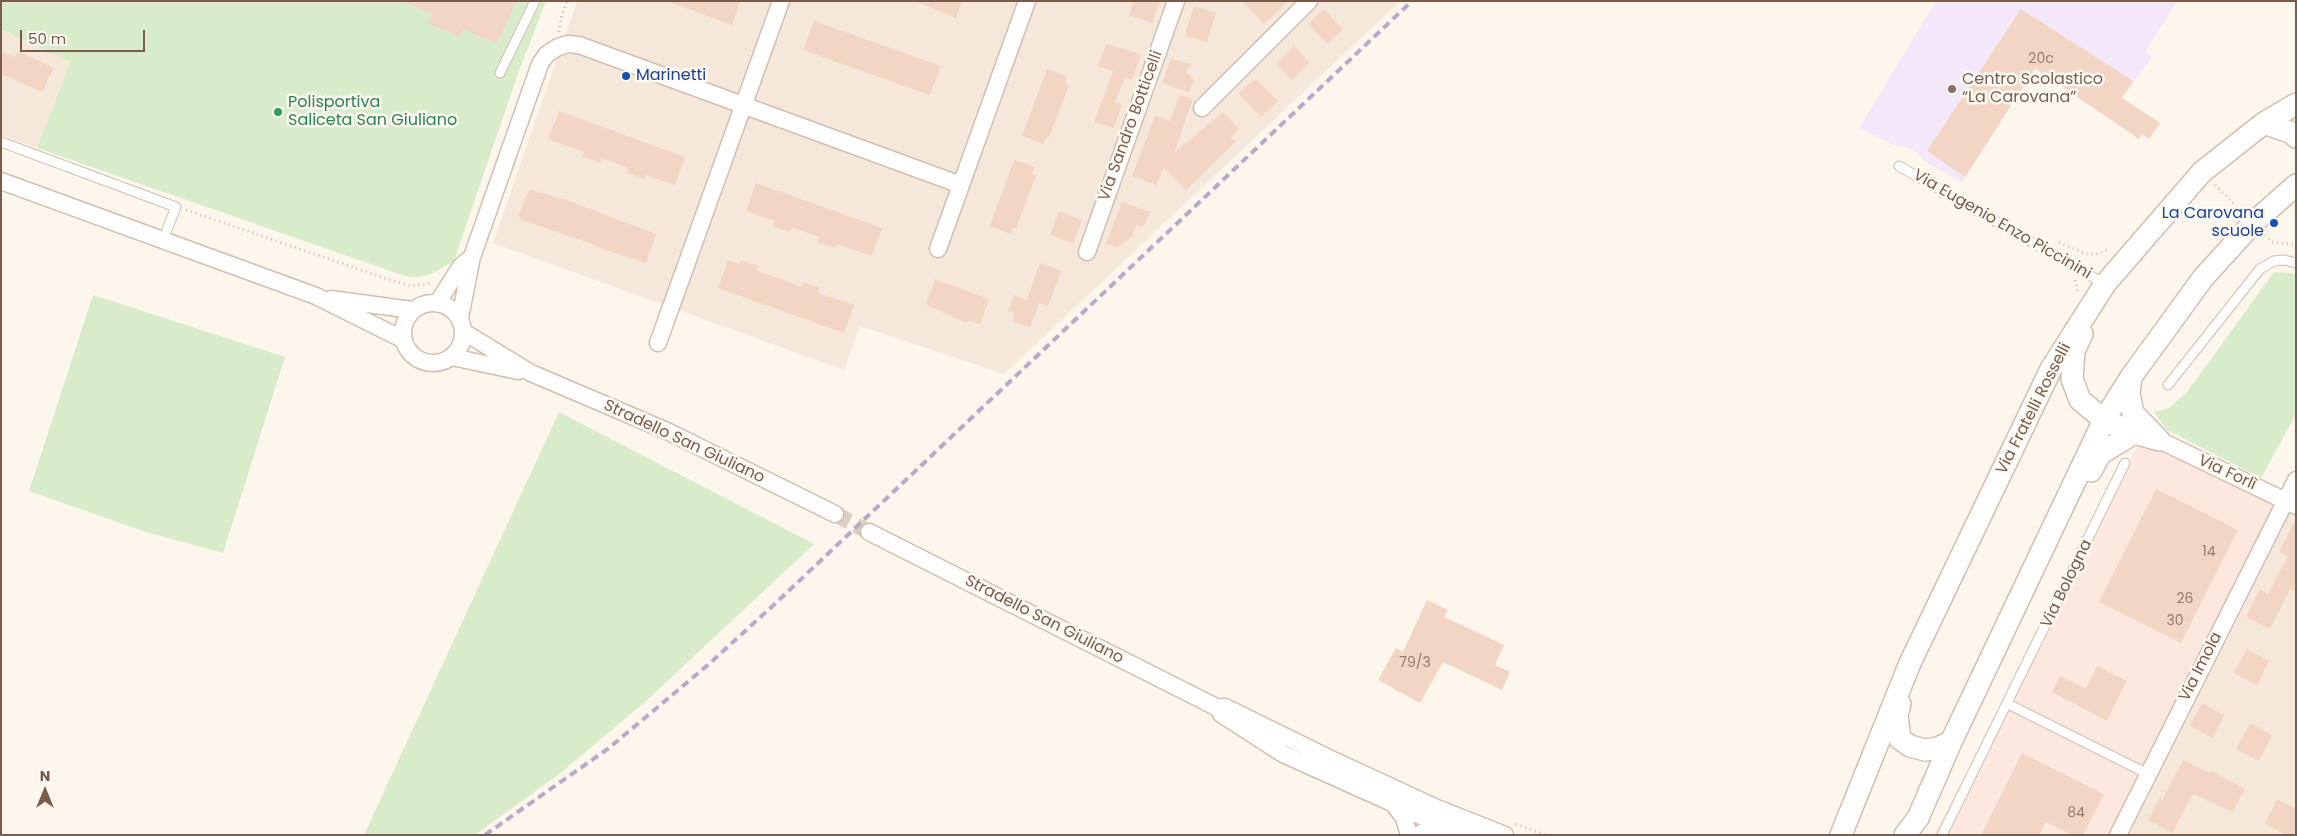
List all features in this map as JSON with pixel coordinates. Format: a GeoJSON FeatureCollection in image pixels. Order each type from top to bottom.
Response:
{"type":"FeatureCollection","features":[{"type":"Feature","properties":{"kind":"street"},"geometry":{"type":"LineString","coordinates":[[658,343],[780,1]]}},
{"type":"Feature","properties":{"kind":"street"},"geometry":{"type":"LineString","coordinates":[[938,248],[1027,1]]}},
{"type":"Feature","properties":{"kind":"street","name":"Via Sandro Botticelli"},"geometry":{"type":"LineString","coordinates":[[1087,252],[1176,1]]}},
{"type":"Feature","properties":{"kind":"street"},"geometry":{"type":"LineString","coordinates":[[1202,108],[1309,1]]}},
{"type":"Feature","properties":{"kind":"street"},"geometry":{"type":"LineString","coordinates":[[412,310],[404,324],[404,340],[411,353],[423,361],[437,363],[452,357],[461,346],[462,325],[472,257],[540,64],[547,54],[558,47],[568,44],[579,45],[962,184]]}},
{"type":"Feature","properties":{"kind":"street","name":"Via Fratelli Rosselli"},"geometry":{"type":"LineString","coordinates":[[1841,835],[1910,663],[2051,368],[2105,284],[2202,172],[2264,123],[2296,104]]}},
{"type":"Feature","properties":{"kind":"street"},"geometry":{"type":"LineString","coordinates":[[2264,123],[2283,129],[2296,137]]}},
{"type":"Feature","properties":{"kind":"street"},"geometry":{"type":"LineString","coordinates":[[2268,209],[2296,172]]}},
{"type":"Feature","properties":{"kind":"street"},"geometry":{"type":"LineString","coordinates":[[1,181],[316,296],[404,340]]}},
{"type":"Feature","properties":{"kind":"street"},"geometry":{"type":"LineString","coordinates":[[1905,835],[1918,818],[1951,742],[2104,420],[2130,377],[2203,278],[2268,209],[2296,185]]}},
{"type":"Feature","properties":{"kind":"street"},"geometry":{"type":"LineString","coordinates":[[438,302],[461,266],[472,257]]}},
{"type":"Feature","properties":{"kind":"street"},"geometry":{"type":"LineString","coordinates":[[2105,284],[2074,351],[2072,379],[2080,400],[2104,420],[2134,433],[2159,440]]}},
{"type":"Feature","properties":{"kind":"street"},"geometry":{"type":"LineString","coordinates":[[316,296],[412,310],[428,303],[438,302],[452,308],[462,325]]}},
{"type":"Feature","properties":{"kind":"street","name":"Stradello San Giuliano"},"geometry":{"type":"LineString","coordinates":[[462,325],[530,373]]}},
{"type":"Feature","properties":{"kind":"street","name":"Stradello San Giuliano"},"geometry":{"type":"LineString","coordinates":[[452,357],[530,373],[666,431],[835,514]]}},
{"type":"Feature","properties":{"kind":"street"},"geometry":{"type":"LineString","coordinates":[[2130,377],[2129,394],[2133,413],[2159,440]]}},
{"type":"Feature","properties":{"kind":"street"},"geometry":{"type":"LineString","coordinates":[[2044,547],[2054,544],[2100,454],[2134,433]]}},
{"type":"Feature","properties":{"kind":"street","name":"Via Forlì"},"geometry":{"type":"LineString","coordinates":[[2159,440],[2291,503]]}},
{"type":"Feature","properties":{"kind":"street","name":"Via Imola"},"geometry":{"type":"LineString","coordinates":[[2118,835],[2148,774],[2291,503],[2296,480]]}},
{"type":"Feature","properties":{"kind":"street","name":"Stradello San Giuliano"},"geometry":{"type":"LineString","coordinates":[[869,532],[1218,708],[1222,715],[1282,754],[1395,806],[1432,830],[1465,835]]}},
{"type":"Feature","properties":{"kind":"street","name":"Via Fratelli Rosselli"},"geometry":{"type":"LineString","coordinates":[[1910,663],[1897,715],[1900,739],[1910,746],[1925,750],[1938,748],[1951,742]]}},
{"type":"Feature","properties":{"kind":"street","name":"Stradello San Giuliano"},"geometry":{"type":"LineString","coordinates":[[1218,708],[1225,707],[1437,808],[1505,835]]}},
{"type":"Feature","properties":{"kind":"street","name":"Stradello San Giuliano"},"geometry":{"type":"LineString","coordinates":[[1313,750],[1319,762],[1359,782],[1362,791]]}},
{"type":"Feature","properties":{"kind":"street"},"geometry":{"type":"LineString","coordinates":[[1395,806],[1404,818],[1409,835]]}},
{"type":"Feature","properties":{"kind":"street","name":"Stradello San Giuliano"},"geometry":{"type":"LineString","coordinates":[[1432,830],[1453,823],[1486,835]]}},
{"type":"Feature","properties":{"kind":"lane"},"geometry":{"type":"LineString","coordinates":[[500,73],[535,1]]}},
{"type":"Feature","properties":{"kind":"lane"},"geometry":{"type":"LineString","coordinates":[[1,142],[176,207],[163,240]]}},
{"type":"Feature","properties":{"kind":"lane","name":"Via Eugenio Enzo Piccinini"},"geometry":{"type":"LineString","coordinates":[[1899,166],[2105,284]]}},
{"type":"Feature","properties":{"kind":"lane"},"geometry":{"type":"LineString","coordinates":[[2168,385],[2260,269],[2274,261],[2284,260],[2296,263]]}},
{"type":"Feature","properties":{"kind":"lane","name":"Via Bologna"},"geometry":{"type":"LineString","coordinates":[[1942,835],[2125,463]]}},
{"type":"Feature","properties":{"kind":"lane"},"geometry":{"type":"LineString","coordinates":[[2008,704],[2148,774]]}},
{"type":"Feature","properties":{"kind":"path"},"geometry":{"type":"LineString","coordinates":[[558,47],[561,18],[567,1]]}},
{"type":"Feature","properties":{"kind":"path"},"geometry":{"type":"LineString","coordinates":[[2054,240],[2086,254],[2098,254],[2109,249],[2116,242]]}},
{"type":"Feature","properties":{"kind":"shaded area"},"geometry":{"type":"Polygon","coordinates":[[[577,1],[1400,1],[1004,374],[860,326],[844,370],[493,243],[577,1]]]}},
{"type":"Feature","properties":{"kind":"shaded area","name":"Centro Scolastico “La Carovana”"},"geometry":{"type":"Polygon","coordinates":[[[1936,1],[2177,1],[2145,52],[2152,57],[2122,98],[2160,123],[2149,139],[2142,134],[2139,139],[2035,69],[1962,182],[1924,161],[1916,152],[1907,147],[1894,145],[1859,128],[1936,1]]]}},
{"type":"Feature","properties":{"kind":"shaded area"},"geometry":{"type":"Polygon","coordinates":[[[1,29],[70,62],[37,148],[1,135],[1,29]]]}},
{"type":"Feature","properties":{"kind":"shaded area"},"geometry":{"type":"Polygon","coordinates":[[[2141,440],[2276,500],[2111,835],[1934,835],[2141,440]]]}},
{"type":"Feature","properties":{"kind":"shaded area"},"geometry":{"type":"Polygon","coordinates":[[[2296,502],[2296,835],[2128,835],[2296,502]]]}},
{"type":"Feature","properties":{"kind":"green space","name":"Polisportiva Saliceta San Giuliano"},"geometry":{"type":"Polygon","coordinates":[[[1,1],[546,1],[517,76],[454,261],[431,274],[408,277],[37,148],[70,62],[1,29],[1,1]]]}},
{"type":"Feature","properties":{"kind":"green space"},"geometry":{"type":"Polygon","coordinates":[[[2274,272],[2296,275],[2296,414],[2261,478],[2167,430],[2154,412],[2169,408],[2187,392],[2274,272]]]}},
{"type":"Feature","properties":{"kind":"green space"},"geometry":{"type":"Polygon","coordinates":[[[93,295],[285,357],[223,553],[146,532],[29,491],[93,295]]]}},
{"type":"Feature","properties":{"kind":"green space"},"geometry":{"type":"Polygon","coordinates":[[[559,412],[814,544],[645,702],[558,775],[475,835],[364,835],[559,412]]]}},
{"type":"Feature","properties":{"kind":"building"},"geometry":{"type":"Polygon","coordinates":[[[403,1],[516,1],[497,44],[463,29],[459,37],[428,23],[432,14],[403,1]]]}},
{"type":"Feature","properties":{"kind":"building"},"geometry":{"type":"Polygon","coordinates":[[[672,1],[740,1],[732,25],[672,3],[672,1]]]}},
{"type":"Feature","properties":{"kind":"building"},"geometry":{"type":"Polygon","coordinates":[[[914,1],[962,1],[956,18],[914,1]]]}},
{"type":"Feature","properties":{"kind":"building"},"geometry":{"type":"Polygon","coordinates":[[[1134,1],[1160,1],[1152,23],[1129,15],[1134,1]]]}},
{"type":"Feature","properties":{"kind":"building"},"geometry":{"type":"Polygon","coordinates":[[[1242,1],[1288,1],[1264,24],[1242,1]]]}},
{"type":"Feature","properties":{"kind":"building"},"geometry":{"type":"Polygon","coordinates":[[[1194,6],[1216,13],[1207,43],[1185,35],[1194,6]]]}},
{"type":"Feature","properties":{"kind":"building"},"geometry":{"type":"Polygon","coordinates":[[[1324,9],[1343,30],[1327,44],[1308,24],[1324,9]]]}},
{"type":"Feature","properties":{"kind":"building"},"geometry":{"type":"Polygon","coordinates":[[[2021,9],[2133,81],[2122,98],[2160,123],[2149,139],[2142,134],[2139,139],[2035,68],[1965,177],[1927,151],[2021,9]]]}},
{"type":"Feature","properties":{"kind":"building"},"geometry":{"type":"Polygon","coordinates":[[[814,21],[941,66],[930,95],[803,50],[814,21]]]}},
{"type":"Feature","properties":{"kind":"building"},"geometry":{"type":"Polygon","coordinates":[[[1106,44],[1141,54],[1132,80],[1125,77],[1115,102],[1122,105],[1114,128],[1094,122],[1113,71],[1098,66],[1106,44]]]}},
{"type":"Feature","properties":{"kind":"building"},"geometry":{"type":"Polygon","coordinates":[[[1294,46],[1309,63],[1292,80],[1276,64],[1294,46]]]}},
{"type":"Feature","properties":{"kind":"building"},"geometry":{"type":"Polygon","coordinates":[[[1,51],[15,57],[18,51],[54,68],[42,92],[1,74],[1,51]]]}},
{"type":"Feature","properties":{"kind":"building"},"geometry":{"type":"Polygon","coordinates":[[[1171,58],[1192,65],[1185,71],[1194,80],[1189,92],[1162,83],[1171,58]]]}},
{"type":"Feature","properties":{"kind":"building"},"geometry":{"type":"Polygon","coordinates":[[[1047,69],[1068,77],[1065,83],[1069,85],[1049,138],[1046,137],[1043,144],[1022,136],[1047,69]]]}},
{"type":"Feature","properties":{"kind":"building"},"geometry":{"type":"Polygon","coordinates":[[[1256,79],[1278,101],[1261,117],[1238,93],[1256,79]]]}},
{"type":"Feature","properties":{"kind":"building"},"geometry":{"type":"Polygon","coordinates":[[[1179,95],[1193,99],[1174,153],[1223,112],[1239,129],[1231,137],[1235,142],[1186,190],[1164,168],[1156,185],[1132,176],[1155,116],[1170,121],[1179,95]]]}},
{"type":"Feature","properties":{"kind":"building"},"geometry":{"type":"Polygon","coordinates":[[[559,111],[685,157],[675,185],[646,175],[644,179],[627,173],[628,168],[602,158],[600,163],[583,157],[584,152],[548,139],[559,111]]]}},
{"type":"Feature","properties":{"kind":"building"},"geometry":{"type":"Polygon","coordinates":[[[1014,160],[1035,167],[1032,174],[1036,175],[1016,229],[1013,227],[1011,234],[990,226],[1014,160]]]}},
{"type":"Feature","properties":{"kind":"building"},"geometry":{"type":"Polygon","coordinates":[[[756,183],[882,228],[872,256],[836,244],[835,248],[817,242],[819,237],[792,227],[790,232],[773,226],[775,221],[746,211],[756,183]]]}},
{"type":"Feature","properties":{"kind":"building"},"geometry":{"type":"Polygon","coordinates":[[[529,189],[569,201],[656,234],[646,263],[594,246],[518,217],[529,189]]]}},
{"type":"Feature","properties":{"kind":"building"},"geometry":{"type":"Polygon","coordinates":[[[1122,202],[1150,212],[1142,227],[1136,225],[1132,236],[1118,248],[1106,244],[1122,202]]]}},
{"type":"Feature","properties":{"kind":"building"},"geometry":{"type":"Polygon","coordinates":[[[1059,211],[1082,220],[1073,243],[1050,235],[1059,211]]]}},
{"type":"Feature","properties":{"kind":"building"},"geometry":{"type":"Polygon","coordinates":[[[728,260],[739,264],[741,260],[758,266],[756,270],[802,287],[803,282],[820,288],[818,293],[854,305],[844,333],[718,288],[728,260]]]}},
{"type":"Feature","properties":{"kind":"building"},"geometry":{"type":"Polygon","coordinates":[[[1040,263],[1061,271],[1048,306],[1039,303],[1030,327],[1014,322],[1014,313],[1008,311],[1014,295],[1027,300],[1040,263]]]}},
{"type":"Feature","properties":{"kind":"building"},"geometry":{"type":"Polygon","coordinates":[[[935,279],[989,299],[980,324],[968,321],[967,323],[926,305],[935,279]]]}},
{"type":"Feature","properties":{"kind":"building"},"geometry":{"type":"Polygon","coordinates":[[[2156,489],[2238,530],[2181,643],[2099,602],[2156,489]]]}},
{"type":"Feature","properties":{"kind":"building"},"geometry":{"type":"Polygon","coordinates":[[[2296,519],[2296,591],[2290,589],[2270,629],[2246,617],[2260,589],[2268,594],[2288,556],[2279,552],[2296,519]]]}},
{"type":"Feature","properties":{"kind":"building"},"geometry":{"type":"Polygon","coordinates":[[[1427,600],[1448,610],[1444,617],[1504,645],[1495,665],[1510,672],[1502,690],[1443,662],[1420,703],[1378,680],[1396,648],[1403,652],[1427,600]]]}},
{"type":"Feature","properties":{"kind":"building"},"geometry":{"type":"Polygon","coordinates":[[[2247,649],[2269,661],[2257,685],[2234,673],[2247,649]]]}},
{"type":"Feature","properties":{"kind":"building"},"geometry":{"type":"Polygon","coordinates":[[[2097,666],[2127,681],[2107,721],[2052,692],[2060,676],[2086,688],[2097,666]]]}},
{"type":"Feature","properties":{"kind":"building"},"geometry":{"type":"Polygon","coordinates":[[[2202,703],[2224,715],[2213,738],[2190,726],[2202,703]]]}},
{"type":"Feature","properties":{"kind":"building"},"geometry":{"type":"Polygon","coordinates":[[[2250,723],[2272,735],[2259,761],[2236,749],[2250,723]]]}},
{"type":"Feature","properties":{"kind":"building"},"geometry":{"type":"Polygon","coordinates":[[[2022,753],[2104,794],[2083,835],[2072,835],[2046,822],[2039,835],[1981,835],[2022,753]]]}},
{"type":"Feature","properties":{"kind":"building"},"geometry":{"type":"Polygon","coordinates":[[[2183,760],[2209,773],[2210,770],[2245,789],[2232,812],[2193,794],[2172,833],[2148,820],[2160,798],[2162,800],[2183,760]]]}},
{"type":"Feature","properties":{"kind":"building"},"geometry":{"type":"Polygon","coordinates":[[[2277,800],[2296,809],[2296,835],[2286,835],[2265,823],[2277,800]]]}},
{"type":"Feature","properties":{"kind":"tunnel"},"geometry":{"type":"LineString","coordinates":[[835,514],[869,532]]}},
{"type":"Feature","properties":{"kind":"railway"},"geometry":{"type":"LineString","coordinates":[[485,835],[609,748],[709,664],[778,601],[1412,1]]}},
{"type":"Feature","properties":{"kind":"place","name":"Marinetti"},"geometry":{"type":"Point","coordinates":[626,76]}},
{"type":"Feature","properties":{"kind":"place","name":"Centro Scolastico “La Carovana”"},"geometry":{"type":"Point","coordinates":[1952,89]}},
{"type":"Feature","properties":{"kind":"place","name":"Polisportiva Saliceta San Giuliano"},"geometry":{"type":"Point","coordinates":[278,112]}},
{"type":"Feature","properties":{"kind":"place","name":"La Carovana scuole"},"geometry":{"type":"Point","coordinates":[2274,223]}}]}
